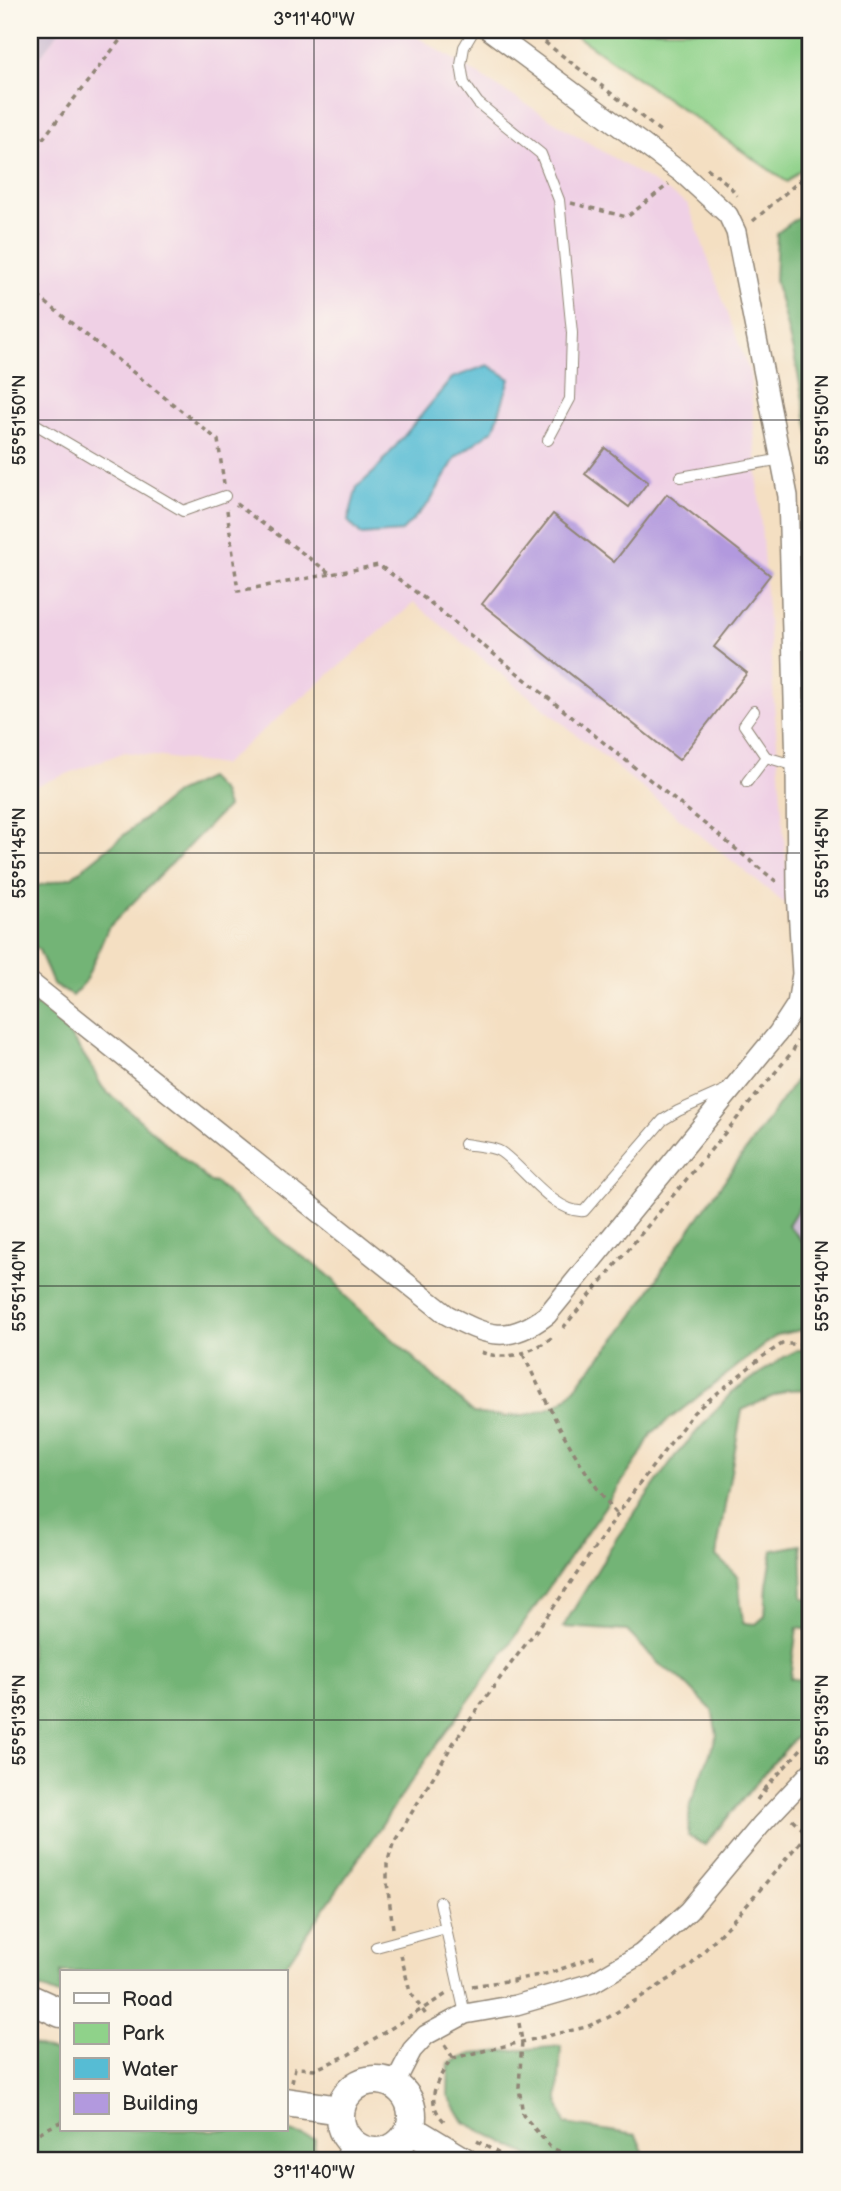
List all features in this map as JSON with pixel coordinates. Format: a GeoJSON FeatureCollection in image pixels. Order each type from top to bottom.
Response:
{"type":"FeatureCollection","features":[{"type":"Feature","properties":{"kind":"street"},"geometry":{"type":"LineString","coordinates":[[30,982],[447,1315],[478,1331],[506,1335],[531,1327],[547,1315],[778,1033],[797,1004],[802,974],[797,892],[788,496],[736,232],[728,215],[682,173],[489,30]]}},
{"type":"Feature","properties":{"kind":"street"},"geometry":{"type":"LineString","coordinates":[[394,2085],[412,2050],[426,2035],[465,2014],[516,2005],[592,1983],[641,1954],[689,1911],[811,1772]]}},
{"type":"Feature","properties":{"kind":"street"},"geometry":{"type":"LineString","coordinates":[[30,1999],[60,2013]]}},
{"type":"Feature","properties":{"kind":"street"},"geometry":{"type":"LineString","coordinates":[[381,2080],[404,2093],[410,2104],[410,2129],[404,2139],[381,2156],[366,2151],[348,2151],[340,2122],[340,2110],[345,2097],[354,2087],[367,2081],[381,2080]]}},
{"type":"Feature","properties":{"kind":"street"},"geometry":{"type":"LineString","coordinates":[[287,2102],[340,2110]]}},
{"type":"Feature","properties":{"kind":"street"},"geometry":{"type":"LineString","coordinates":[[410,2129],[468,2150]]}},
{"type":"Feature","properties":{"kind":"lane"},"geometry":{"type":"LineString","coordinates":[[474,30],[464,47],[461,65],[464,83],[478,103],[541,154],[559,200],[572,333],[570,399],[548,439]]}},
{"type":"Feature","properties":{"kind":"lane"},"geometry":{"type":"LineString","coordinates":[[30,421],[183,511],[225,496]]}},
{"type":"Feature","properties":{"kind":"lane"},"geometry":{"type":"LineString","coordinates":[[681,477],[782,460]]}},
{"type":"Feature","properties":{"kind":"lane"},"geometry":{"type":"LineString","coordinates":[[754,711],[744,725],[766,757],[796,766]]}},
{"type":"Feature","properties":{"kind":"lane"},"geometry":{"type":"LineString","coordinates":[[747,782],[766,757]]}},
{"type":"Feature","properties":{"kind":"lane"},"geometry":{"type":"LineString","coordinates":[[464,1144],[499,1150],[555,1201],[574,1212],[584,1210],[663,1120],[737,1084]]}},
{"type":"Feature","properties":{"kind":"lane"},"geometry":{"type":"LineString","coordinates":[[440,1902],[465,2014]]}},
{"type":"Feature","properties":{"kind":"lane"},"geometry":{"type":"LineString","coordinates":[[376,1947],[446,1928]]}},
{"type":"Feature","properties":{"kind":"path"},"geometry":{"type":"LineString","coordinates":[[30,155],[128,30]]}},
{"type":"Feature","properties":{"kind":"path"},"geometry":{"type":"LineString","coordinates":[[753,221],[811,171]]}},
{"type":"Feature","properties":{"kind":"path"},"geometry":{"type":"LineString","coordinates":[[559,200],[627,217],[682,173]]}},
{"type":"Feature","properties":{"kind":"path"},"geometry":{"type":"LineString","coordinates":[[30,290],[218,439],[238,591],[379,565],[428,601],[787,891],[797,892]]}},
{"type":"Feature","properties":{"kind":"path"},"geometry":{"type":"LineString","coordinates":[[225,496],[331,574]]}},
{"type":"Feature","properties":{"kind":"path"},"geometry":{"type":"LineString","coordinates":[[480,1352],[491,1356],[523,1354],[545,1343],[568,1324],[793,1051],[797,1040]]}},
{"type":"Feature","properties":{"kind":"path"},"geometry":{"type":"LineString","coordinates":[[287,2098],[295,2068],[323,2067],[385,2033],[422,2008],[410,1993],[397,1942],[387,1895],[387,1864],[393,1844],[454,1742],[694,1412],[782,1344],[811,1344]]}},
{"type":"Feature","properties":{"kind":"path"},"geometry":{"type":"LineString","coordinates":[[523,1354],[571,1449],[594,1487],[618,1515]]}},
{"type":"Feature","properties":{"kind":"path"},"geometry":{"type":"LineString","coordinates":[[755,1802],[811,1738]]}},
{"type":"Feature","properties":{"kind":"path"},"geometry":{"type":"LineString","coordinates":[[764,1790],[778,1807]]}},
{"type":"Feature","properties":{"kind":"path"},"geometry":{"type":"LineString","coordinates":[[452,2126],[441,2119],[434,2108],[434,2088],[442,2071],[453,2058],[586,2027],[689,1967],[809,1835],[811,1829]]}},
{"type":"Feature","properties":{"kind":"path"},"geometry":{"type":"LineString","coordinates":[[513,1980],[550,1972],[603,1953]]}},
{"type":"Feature","properties":{"kind":"path"},"geometry":{"type":"LineString","coordinates":[[516,2005],[522,2041],[519,2087],[523,2115],[550,2147],[581,2161]]}},
{"type":"Feature","properties":{"kind":"path"},"geometry":{"type":"LineString","coordinates":[[30,2137],[60,2122]]}},
{"type":"Feature","properties":{"kind":"path"},"geometry":{"type":"LineString","coordinates":[[468,2150],[512,2161]]}},
{"type":"Feature","properties":{"kind":"shaded area"},"geometry":{"type":"Polygon","coordinates":[[[30,30],[60,30],[30,70],[30,30]]]}},
{"type":"Feature","properties":{"kind":"shaded area"},"geometry":{"type":"Polygon","coordinates":[[[60,30],[406,30],[688,204],[750,374],[789,907],[414,603],[222,765],[125,752],[30,788],[30,70],[60,30]]]}},
{"type":"Feature","properties":{"kind":"shaded area"},"geometry":{"type":"Polygon","coordinates":[[[811,1187],[811,1251],[788,1225],[811,1187]]]}},
{"type":"Feature","properties":{"kind":"green space"},"geometry":{"type":"Polygon","coordinates":[[[568,30],[811,30],[811,160],[787,182],[568,30]]]}},
{"type":"Feature","properties":{"kind":"green space"},"geometry":{"type":"Polygon","coordinates":[[[811,208],[811,442],[796,364],[775,280],[777,233],[811,208]]]}},
{"type":"Feature","properties":{"kind":"green space"},"geometry":{"type":"Polygon","coordinates":[[[208,778],[222,792],[227,807],[108,928],[85,982],[72,996],[53,984],[39,950],[30,943],[30,886],[72,877],[176,793],[208,778]]]}},
{"type":"Feature","properties":{"kind":"green space"},"geometry":{"type":"Polygon","coordinates":[[[30,996],[64,1028],[107,1092],[276,1237],[329,1276],[344,1295],[474,1413],[496,1416],[542,1411],[563,1401],[572,1393],[639,1308],[666,1263],[800,1074],[811,1052],[811,1187],[788,1225],[811,1251],[811,1331],[806,1329],[777,1335],[652,1433],[638,1459],[432,1751],[282,1970],[60,1970],[60,1996],[30,1981],[30,996]]]}},
{"type":"Feature","properties":{"kind":"green space"},"geometry":{"type":"Polygon","coordinates":[[[798,1350],[811,1350],[811,1389],[787,1390],[742,1410],[716,1556],[738,1577],[743,1623],[756,1624],[765,1616],[773,1550],[801,1545],[803,1598],[811,1600],[811,1630],[797,1628],[790,1678],[811,1683],[811,1721],[705,1845],[688,1836],[690,1805],[717,1735],[712,1710],[681,1679],[659,1664],[627,1631],[563,1627],[616,1539],[675,1456],[731,1393],[798,1350]]]}},
{"type":"Feature","properties":{"kind":"green space"},"geometry":{"type":"Polygon","coordinates":[[[30,2044],[60,2054],[60,2132],[287,2131],[315,2139],[313,2161],[30,2161],[30,2044]]]}},
{"type":"Feature","properties":{"kind":"green space"},"geometry":{"type":"Polygon","coordinates":[[[561,2046],[558,2100],[565,2124],[636,2135],[647,2161],[540,2161],[464,2122],[448,2095],[449,2063],[472,2054],[561,2046]]]}},
{"type":"Feature","properties":{"kind":"water"},"geometry":{"type":"Polygon","coordinates":[[[488,365],[510,379],[494,429],[456,457],[430,502],[401,532],[361,535],[348,521],[357,487],[375,471],[452,378],[488,365]]]}},
{"type":"Feature","properties":{"kind":"building"},"geometry":{"type":"Polygon","coordinates":[[[30,30],[41,30],[30,45],[30,30]]]}},
{"type":"Feature","properties":{"kind":"building"},"geometry":{"type":"Polygon","coordinates":[[[605,448],[648,482],[629,507],[585,474],[605,448]]]}},
{"type":"Feature","properties":{"kind":"building"},"geometry":{"type":"Polygon","coordinates":[[[667,494],[770,575],[714,647],[747,673],[679,760],[482,604],[553,514],[614,562],[667,494]]]}}]}
